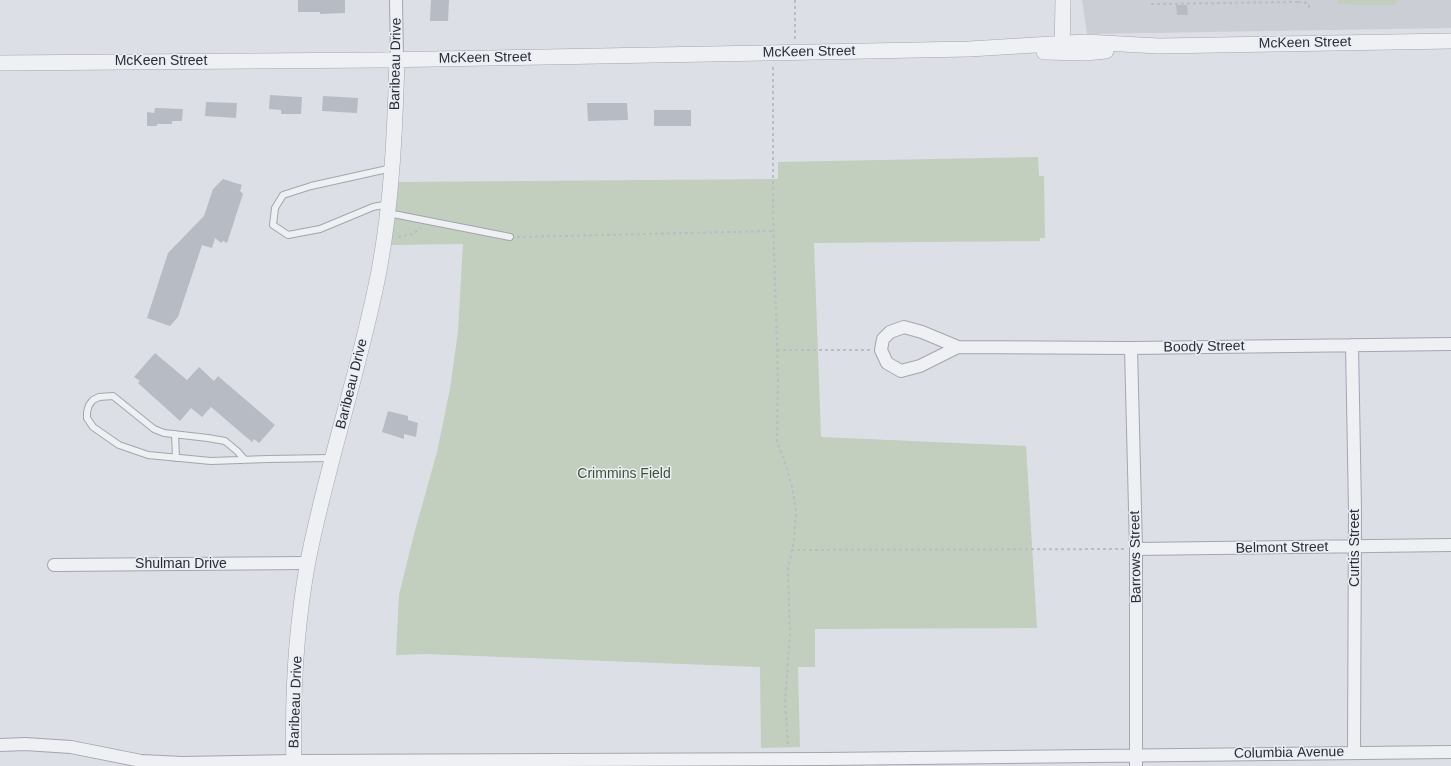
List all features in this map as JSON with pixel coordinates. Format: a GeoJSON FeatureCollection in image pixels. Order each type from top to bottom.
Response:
{"type":"FeatureCollection","features":[{"type":"Feature","properties":{"kind":"street","name":"Baribeau Drive"},"geometry":{"type":"LineString","coordinates":[[294,763],[298,643],[308,563],[367,326],[379,270],[388,209],[392,168],[397,59],[396,0]]}},
{"type":"Feature","properties":{"kind":"street"},"geometry":{"type":"LineString","coordinates":[[1062,48],[1063,0]]}},
{"type":"Feature","properties":{"kind":"street","name":"McKeen Street"},"geometry":{"type":"LineString","coordinates":[[0,63],[397,59],[1062,48],[1085,53],[1159,46],[1451,41]]}},
{"type":"Feature","properties":{"kind":"street","name":"Boody Street"},"geometry":{"type":"LineString","coordinates":[[958,347],[920,366],[901,371],[887,364],[881,350],[883,339],[890,332],[904,327],[922,332],[958,347],[1131,348],[1451,344]]}},
{"type":"Feature","properties":{"kind":"street","name":"Curtis Street"},"geometry":{"type":"LineString","coordinates":[[1352,345],[1355,547],[1354,752]]}},
{"type":"Feature","properties":{"kind":"street","name":"Barrows Street"},"geometry":{"type":"LineString","coordinates":[[1131,348],[1136,550],[1136,761]]}},
{"type":"Feature","properties":{"kind":"street","name":"Belmont Street"},"geometry":{"type":"LineString","coordinates":[[1136,550],[1451,545]]}},
{"type":"Feature","properties":{"kind":"street","name":"Shulman Drive"},"geometry":{"type":"LineString","coordinates":[[54,565],[308,563]]}},
{"type":"Feature","properties":{"kind":"street","name":"Columbia Avenue"},"geometry":{"type":"LineString","coordinates":[[0,745],[25,744],[72,747],[141,761],[182,763],[1136,761],[1354,752],[1451,752]]}},
{"type":"Feature","properties":{"kind":"lane"},"geometry":{"type":"LineString","coordinates":[[392,168],[311,186],[283,195],[274,208],[273,225],[288,235],[320,229],[373,207],[388,209],[429,222],[510,237]]}},
{"type":"Feature","properties":{"kind":"lane"},"geometry":{"type":"LineString","coordinates":[[245,460],[225,441],[164,433],[154,429],[113,396],[99,397],[93,400],[89,405],[87,418],[93,427],[119,445],[148,455],[210,461],[333,458]]}},
{"type":"Feature","properties":{"kind":"lane"},"geometry":{"type":"LineString","coordinates":[[175,434],[176,458]]}},
{"type":"Feature","properties":{"kind":"path"},"geometry":{"type":"LineString","coordinates":[[790,44],[796,38],[795,0]]}},
{"type":"Feature","properties":{"kind":"path"},"geometry":{"type":"LineString","coordinates":[[1151,4],[1298,1],[1309,4],[1309,9]]}},
{"type":"Feature","properties":{"kind":"path"},"geometry":{"type":"LineString","coordinates":[[773,63],[777,442],[792,486],[796,511],[794,540],[788,570],[790,634],[785,702],[788,746]]}},
{"type":"Feature","properties":{"kind":"path"},"geometry":{"type":"LineString","coordinates":[[394,238],[413,234],[429,222]]}},
{"type":"Feature","properties":{"kind":"path"},"geometry":{"type":"LineString","coordinates":[[510,237],[774,231]]}},
{"type":"Feature","properties":{"kind":"path"},"geometry":{"type":"LineString","coordinates":[[777,350],[881,350]]}},
{"type":"Feature","properties":{"kind":"path"},"geometry":{"type":"LineString","coordinates":[[791,550],[1136,550]]}},
{"type":"Feature","properties":{"kind":"shaded area"},"geometry":{"type":"Polygon","coordinates":[[[1082,0],[1451,0],[1451,28],[1087,34],[1082,0]]]}},
{"type":"Feature","properties":{"kind":"green space"},"geometry":{"type":"Polygon","coordinates":[[[1337,0],[1400,0],[1394,5],[1353,5],[1339,4],[1337,0]]]}},
{"type":"Feature","properties":{"kind":"green space","name":"Crimmins Field"},"geometry":{"type":"Polygon","coordinates":[[[1038,157],[1039,176],[1044,176],[1045,238],[1040,238],[1040,241],[814,243],[821,437],[1026,446],[1037,628],[815,629],[815,667],[798,667],[800,747],[761,748],[760,667],[426,654],[396,655],[399,595],[437,452],[450,389],[458,331],[463,244],[391,245],[398,182],[778,179],[778,162],[1038,157]]]}},
{"type":"Feature","properties":{"kind":"building"},"geometry":{"type":"Polygon","coordinates":[[[298,0],[345,0],[345,13],[320,14],[320,12],[298,12],[298,0]]]}},
{"type":"Feature","properties":{"kind":"building"},"geometry":{"type":"Polygon","coordinates":[[[431,0],[449,0],[448,21],[430,21],[431,0]]]}},
{"type":"Feature","properties":{"kind":"building"},"geometry":{"type":"Polygon","coordinates":[[[1176,5],[1187,5],[1188,15],[1177,15],[1176,5]]]}},
{"type":"Feature","properties":{"kind":"building"},"geometry":{"type":"Polygon","coordinates":[[[270,95],[302,97],[301,114],[281,114],[281,110],[269,109],[270,95]]]}},
{"type":"Feature","properties":{"kind":"building"},"geometry":{"type":"Polygon","coordinates":[[[323,96],[358,98],[357,113],[322,111],[323,96]]]}},
{"type":"Feature","properties":{"kind":"building"},"geometry":{"type":"Polygon","coordinates":[[[206,102],[237,103],[236,118],[205,116],[206,102]]]}},
{"type":"Feature","properties":{"kind":"building"},"geometry":{"type":"Polygon","coordinates":[[[587,103],[627,103],[628,120],[588,121],[587,103]]]}},
{"type":"Feature","properties":{"kind":"building"},"geometry":{"type":"Polygon","coordinates":[[[155,108],[183,109],[182,121],[172,121],[172,124],[147,126],[147,112],[154,113],[155,108]]]}},
{"type":"Feature","properties":{"kind":"building"},"geometry":{"type":"Polygon","coordinates":[[[654,110],[691,110],[691,126],[654,126],[654,110]]]}},
{"type":"Feature","properties":{"kind":"building"},"geometry":{"type":"Polygon","coordinates":[[[223,179],[242,185],[240,191],[243,194],[227,243],[223,241],[221,243],[215,238],[212,248],[202,245],[178,317],[170,326],[147,318],[168,253],[204,216],[213,189],[223,179]]]}},
{"type":"Feature","properties":{"kind":"building"},"geometry":{"type":"Polygon","coordinates":[[[155,353],[187,380],[199,367],[214,381],[218,376],[275,425],[259,443],[254,439],[252,442],[211,407],[202,417],[191,408],[180,421],[138,383],[140,381],[134,377],[155,353]]]}},
{"type":"Feature","properties":{"kind":"building"},"geometry":{"type":"Polygon","coordinates":[[[388,411],[408,416],[408,420],[418,423],[416,437],[404,434],[404,439],[382,432],[388,411]]]}}]}
